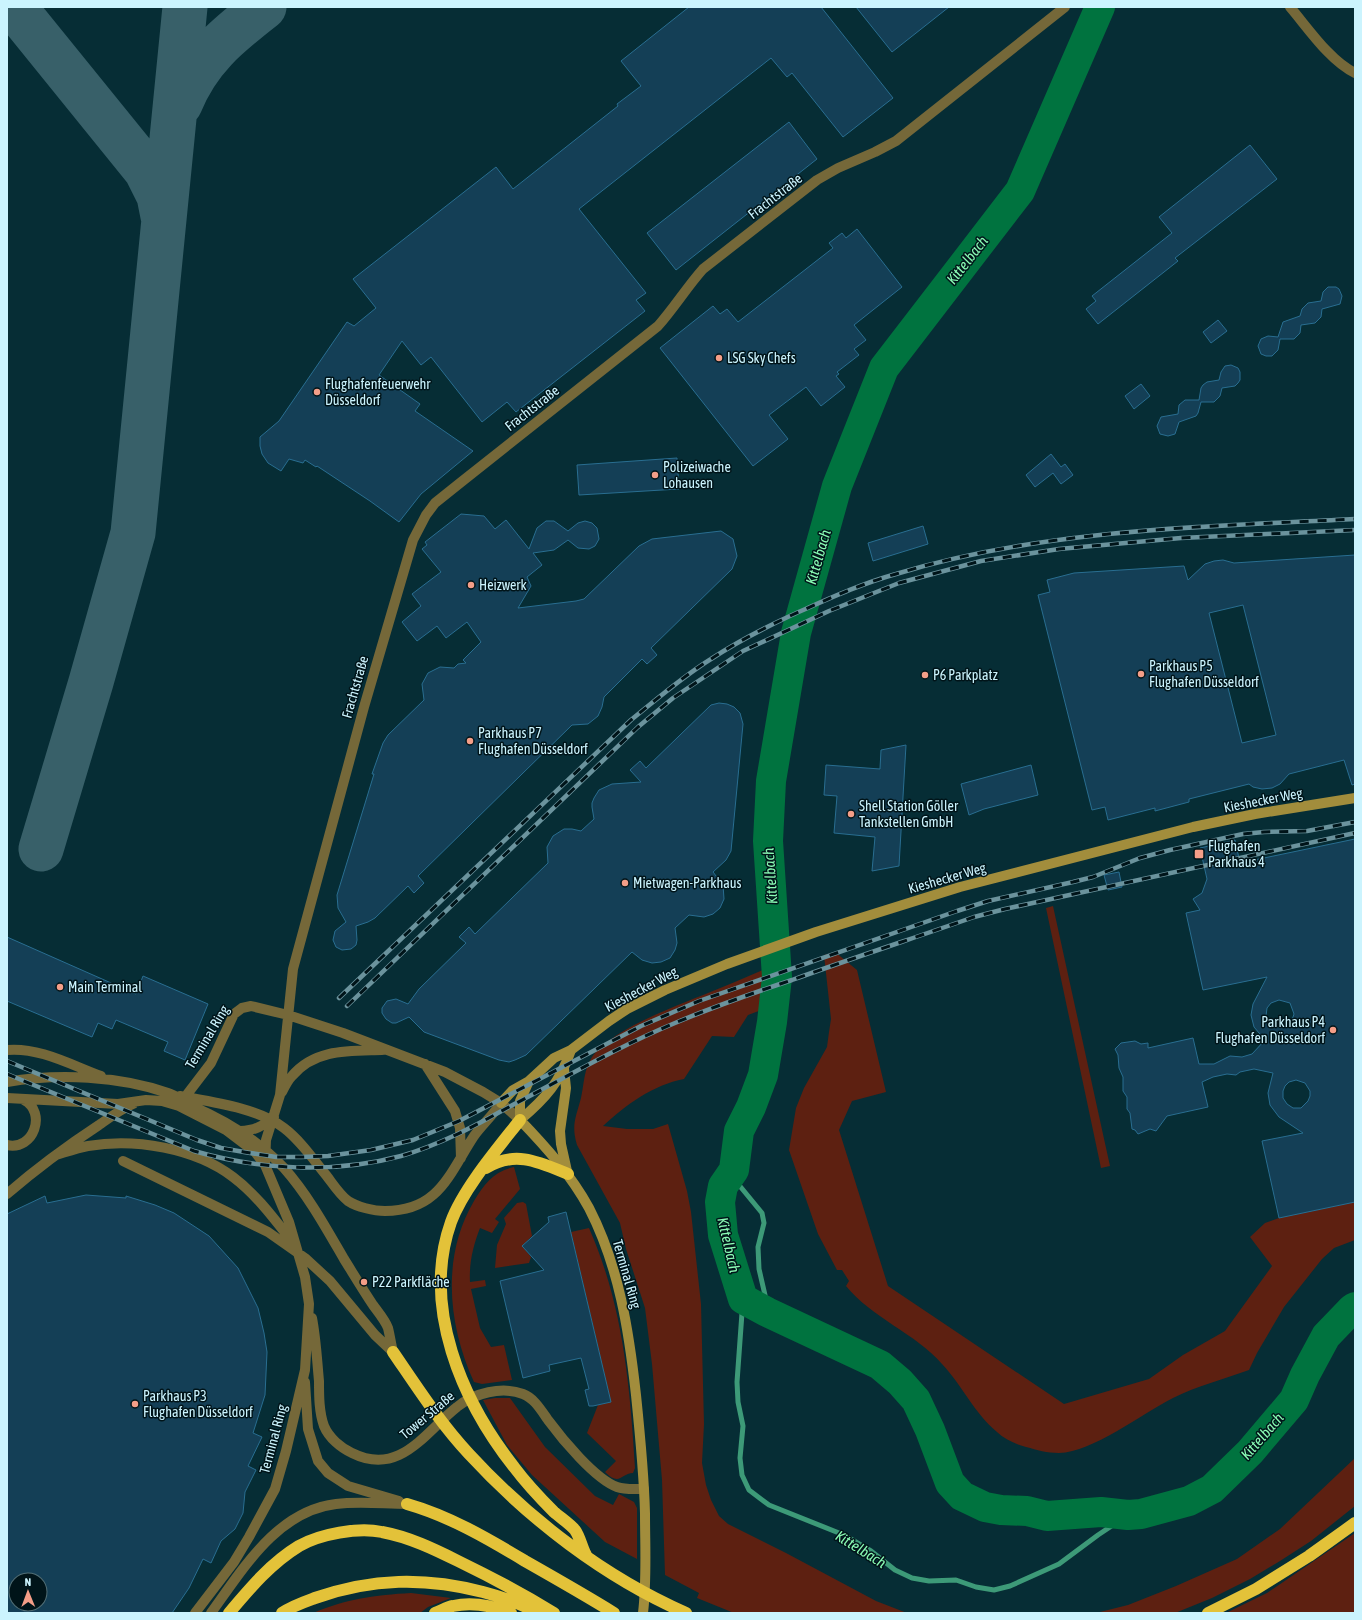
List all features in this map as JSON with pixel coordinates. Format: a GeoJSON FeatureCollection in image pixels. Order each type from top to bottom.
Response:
{"type":"FeatureCollection","features":[{"type":"Feature","properties":{"kind":"highway"},"geometry":{"type":"LineString","coordinates":[[520,1120],[461,1202],[451,1222],[443,1258],[442,1270],[444,1316],[450,1345],[462,1381],[476,1411],[492,1438],[521,1476],[554,1512],[575,1530],[586,1555]]}},
{"type":"Feature","properties":{"kind":"highway"},"geometry":{"type":"LineString","coordinates":[[482,1171],[496,1162],[519,1159],[536,1160],[568,1174]]}},
{"type":"Feature","properties":{"kind":"highway"},"geometry":{"type":"LineString","coordinates":[[393,1352],[450,1433],[468,1454],[510,1494],[557,1534],[586,1555],[629,1584],[686,1613]]}},
{"type":"Feature","properties":{"kind":"highway"},"geometry":{"type":"LineString","coordinates":[[407,1504],[450,1519],[614,1613]]}},
{"type":"Feature","properties":{"kind":"highway"},"geometry":{"type":"LineString","coordinates":[[1208,1613],[1270,1581],[1309,1556],[1355,1523]]}},
{"type":"Feature","properties":{"kind":"highway"},"geometry":{"type":"LineString","coordinates":[[229,1613],[258,1580],[284,1556],[301,1545],[348,1531],[380,1531],[410,1539],[436,1550],[507,1585],[554,1613]]}},
{"type":"Feature","properties":{"kind":"highway"},"geometry":{"type":"LineString","coordinates":[[282,1613],[302,1603],[352,1588],[379,1583],[407,1581],[428,1582],[472,1589],[501,1597],[537,1613]]}},
{"type":"Feature","properties":{"kind":"highway"},"geometry":{"type":"LineString","coordinates":[[435,1613],[452,1606],[476,1604],[497,1608],[511,1613]]}},
{"type":"Feature","properties":{"kind":"street","name":"Frachtstraße"},"geometry":{"type":"LineString","coordinates":[[288,1015],[293,969],[360,721],[413,540],[426,515],[435,503],[658,326],[703,269],[817,180],[838,168],[896,141],[1065,7]]}},
{"type":"Feature","properties":{"kind":"street"},"geometry":{"type":"LineString","coordinates":[[1290,7],[1331,55],[1346,68],[1355,73]]}},
{"type":"Feature","properties":{"kind":"street","name":"Kieshecker Weg"},"geometry":{"type":"LineString","coordinates":[[500,1103],[513,1090],[530,1081],[554,1058],[571,1050],[591,1034],[627,1010],[666,990],[749,956],[794,940],[960,887],[1142,840],[1255,814],[1355,798]]}},
{"type":"Feature","properties":{"kind":"street","name":"Terminal Ring"},"geometry":{"type":"LineString","coordinates":[[179,1106],[211,1063],[234,1014],[242,1008],[251,1006],[288,1015],[425,1064],[464,1082],[500,1103],[520,1120],[568,1174],[589,1208],[598,1227],[618,1284],[626,1318],[641,1438],[644,1489],[645,1557],[643,1613]]}},
{"type":"Feature","properties":{"kind":"street","name":"Terminal Ring"},"geometry":{"type":"LineString","coordinates":[[265,1165],[264,1155],[266,1140],[280,1095],[288,1015]]}},
{"type":"Feature","properties":{"kind":"street","name":"Terminal Ring"},"geometry":{"type":"LineString","coordinates":[[7,1050],[22,1049],[49,1056],[162,1101],[179,1106],[226,1130],[255,1152],[265,1165],[289,1222],[305,1277],[309,1304],[305,1370],[286,1451],[275,1488],[249,1536],[234,1562],[195,1613]]}},
{"type":"Feature","properties":{"kind":"street","name":"Terminal Ring"},"geometry":{"type":"LineString","coordinates":[[280,1095],[293,1075],[307,1064],[326,1054],[342,1050],[388,1050]]}},
{"type":"Feature","properties":{"kind":"street"},"geometry":{"type":"LineString","coordinates":[[520,1120],[541,1102],[564,1069],[571,1050]]}},
{"type":"Feature","properties":{"kind":"street"},"geometry":{"type":"LineString","coordinates":[[425,1064],[455,1111],[460,1128],[462,1158]]}},
{"type":"Feature","properties":{"kind":"street"},"geometry":{"type":"LineString","coordinates":[[564,1069],[566,1088],[560,1131],[561,1144],[568,1174]]}},
{"type":"Feature","properties":{"kind":"street"},"geometry":{"type":"LineString","coordinates":[[7,1082],[38,1078],[63,1077],[111,1080],[130,1083],[170,1094],[236,1107],[283,1127],[299,1142],[338,1192],[348,1200],[364,1207],[381,1211],[402,1210],[420,1204],[428,1200],[444,1186],[475,1136],[500,1103]]}},
{"type":"Feature","properties":{"kind":"street"},"geometry":{"type":"LineString","coordinates":[[10,1097],[38,1078]]}},
{"type":"Feature","properties":{"kind":"street","name":"Kieshecker Weg"},"geometry":{"type":"LineString","coordinates":[[520,1120],[520,1101],[530,1081]]}},
{"type":"Feature","properties":{"kind":"street"},"geometry":{"type":"LineString","coordinates":[[170,1094],[187,1104],[219,1117],[262,1147],[285,1169],[312,1206],[387,1327],[393,1352]]}},
{"type":"Feature","properties":{"kind":"street","name":"Terminal Ring"},"geometry":{"type":"LineString","coordinates":[[10,1097],[40,1101],[118,1104],[146,1100],[162,1101]]}},
{"type":"Feature","properties":{"kind":"street"},"geometry":{"type":"LineString","coordinates":[[7,1145],[19,1144],[26,1141],[31,1136],[35,1128],[35,1111],[31,1104],[24,1100],[10,1097]]}},
{"type":"Feature","properties":{"kind":"street","name":"Terminal Ring"},"geometry":{"type":"LineString","coordinates":[[7,1194],[34,1171],[119,1112],[130,1105],[146,1100]]}},
{"type":"Feature","properties":{"kind":"street"},"geometry":{"type":"LineString","coordinates":[[226,1130],[253,1130],[263,1126],[274,1117]]}},
{"type":"Feature","properties":{"kind":"street","name":"Terminal Ring"},"geometry":{"type":"LineString","coordinates":[[56,1155],[88,1146],[124,1144],[166,1148],[200,1157],[233,1177],[267,1209],[298,1250]]}},
{"type":"Feature","properties":{"kind":"street"},"geometry":{"type":"LineString","coordinates":[[123,1161],[268,1232],[305,1258],[330,1281],[375,1335],[393,1352]]}},
{"type":"Feature","properties":{"kind":"street","name":"Tower Straße"},"geometry":{"type":"LineString","coordinates":[[309,1304],[316,1341],[320,1410],[325,1427],[333,1438],[343,1448],[353,1454],[378,1460],[402,1454],[417,1445],[457,1406],[476,1395],[503,1390],[528,1396],[535,1402],[567,1443],[603,1479],[619,1488],[644,1489]]}},
{"type":"Feature","properties":{"kind":"street"},"geometry":{"type":"LineString","coordinates":[[305,1370],[308,1429],[318,1461],[328,1473],[348,1486],[407,1504]]}},
{"type":"Feature","properties":{"kind":"street"},"geometry":{"type":"LineString","coordinates":[[211,1613],[238,1576],[266,1542],[281,1528],[299,1515],[314,1509],[335,1504],[356,1502],[407,1504]]}},
{"type":"Feature","properties":{"kind":"shaded area"},"geometry":{"type":"Polygon","coordinates":[[[1053,906],[1110,1166],[1101,1168],[1046,908],[1053,906]]]}},
{"type":"Feature","properties":{"kind":"shaded area"},"geometry":{"type":"Polygon","coordinates":[[[835,952],[857,970],[886,1092],[852,1101],[839,1130],[888,1286],[1064,1404],[1149,1379],[1183,1355],[1225,1331],[1272,1266],[1250,1237],[1265,1223],[1279,1218],[1355,1202],[1355,1240],[1334,1248],[1322,1259],[1284,1307],[1257,1353],[1249,1370],[1201,1386],[1173,1398],[1102,1439],[1072,1451],[1059,1453],[1046,1452],[1022,1446],[1007,1439],[1000,1435],[989,1424],[975,1408],[949,1372],[931,1353],[856,1297],[846,1286],[849,1281],[842,1270],[837,1270],[818,1234],[789,1150],[796,1108],[804,1088],[827,1047],[831,1019],[824,955],[835,952]]]}},
{"type":"Feature","properties":{"kind":"shaded area"},"geometry":{"type":"Polygon","coordinates":[[[770,967],[767,1008],[748,1015],[734,1037],[712,1036],[684,1079],[662,1086],[641,1096],[621,1110],[603,1126],[627,1129],[653,1129],[668,1124],[687,1191],[691,1212],[701,1304],[704,1424],[702,1463],[706,1485],[719,1516],[728,1524],[876,1601],[907,1613],[734,1613],[697,1598],[699,1593],[665,1575],[662,1480],[652,1364],[645,1308],[626,1249],[620,1223],[577,1145],[574,1126],[587,1066],[592,1057],[601,1047],[614,1037],[646,1019],[770,967]]]}},
{"type":"Feature","properties":{"kind":"shaded area"},"geometry":{"type":"Polygon","coordinates":[[[514,1167],[520,1189],[495,1219],[499,1222],[492,1233],[480,1228],[475,1241],[470,1268],[470,1282],[485,1280],[486,1286],[471,1289],[480,1328],[491,1347],[504,1345],[512,1380],[482,1384],[474,1382],[458,1338],[452,1291],[456,1245],[463,1223],[482,1189],[495,1175],[514,1167]]]}},
{"type":"Feature","properties":{"kind":"shaded area"},"geometry":{"type":"Polygon","coordinates":[[[523,1202],[526,1204],[532,1236],[522,1246],[531,1257],[529,1263],[495,1268],[497,1245],[506,1224],[504,1218],[517,1203],[523,1202]]]}},
{"type":"Feature","properties":{"kind":"shaded area"},"geometry":{"type":"Polygon","coordinates":[[[589,1228],[601,1257],[610,1286],[623,1346],[627,1376],[635,1468],[633,1473],[617,1479],[605,1472],[616,1461],[587,1433],[598,1405],[611,1402],[571,1232],[589,1228]]]}},
{"type":"Feature","properties":{"kind":"shaded area"},"geometry":{"type":"Polygon","coordinates":[[[510,1398],[545,1447],[595,1496],[613,1505],[619,1494],[634,1502],[637,1508],[637,1559],[605,1542],[532,1475],[507,1445],[483,1400],[510,1398]]]}},
{"type":"Feature","properties":{"kind":"shaded area"},"geometry":{"type":"Polygon","coordinates":[[[1355,1458],[1355,1506],[1311,1541],[1250,1579],[1212,1598],[1175,1613],[1096,1613],[1128,1605],[1237,1559],[1280,1529],[1355,1458]]]}},
{"type":"Feature","properties":{"kind":"shaded area"},"geometry":{"type":"Polygon","coordinates":[[[1355,1533],[1355,1613],[1226,1613],[1267,1593],[1355,1533]]]}},
{"type":"Feature","properties":{"kind":"shaded area"},"geometry":{"type":"Polygon","coordinates":[[[411,1593],[451,1598],[428,1607],[420,1613],[313,1613],[337,1604],[361,1598],[411,1593]]]}},
{"type":"Feature","properties":{"kind":"building"},"geometry":{"type":"Polygon","coordinates":[[[689,7],[821,7],[893,98],[843,137],[792,73],[787,77],[771,58],[579,209],[646,293],[636,300],[645,311],[516,412],[507,402],[482,422],[431,357],[421,365],[402,341],[379,375],[420,404],[415,411],[473,451],[421,494],[399,522],[317,466],[316,467],[305,460],[303,463],[289,459],[281,471],[268,463],[262,454],[260,437],[279,421],[347,322],[354,326],[376,308],[353,279],[496,167],[513,189],[618,106],[617,104],[641,86],[621,61],[689,7]]]}},
{"type":"Feature","properties":{"kind":"building"},"geometry":{"type":"Polygon","coordinates":[[[856,7],[949,7],[892,52],[856,7]]]}},
{"type":"Feature","properties":{"kind":"building"},"geometry":{"type":"Polygon","coordinates":[[[789,122],[817,159],[676,270],[647,233],[789,122]]]}},
{"type":"Feature","properties":{"kind":"building"},"geometry":{"type":"Polygon","coordinates":[[[1250,145],[1277,179],[1175,258],[1178,261],[1098,324],[1086,309],[1096,301],[1092,296],[1172,233],[1159,217],[1250,145]]]}},
{"type":"Feature","properties":{"kind":"building"},"geometry":{"type":"Polygon","coordinates":[[[857,229],[902,287],[854,325],[866,340],[854,349],[859,355],[837,372],[839,374],[836,376],[845,387],[821,406],[806,387],[769,415],[788,439],[753,466],[660,348],[713,306],[720,314],[727,309],[738,322],[833,248],[829,243],[842,233],[846,238],[857,229]]]}},
{"type":"Feature","properties":{"kind":"building"},"geometry":{"type":"Polygon","coordinates":[[[1328,287],[1336,287],[1339,289],[1342,296],[1340,304],[1322,309],[1321,317],[1315,323],[1301,325],[1300,333],[1294,339],[1280,339],[1278,350],[1272,356],[1261,354],[1258,346],[1261,339],[1268,336],[1278,337],[1283,322],[1300,316],[1302,309],[1308,303],[1321,301],[1323,292],[1328,287]]]}},
{"type":"Feature","properties":{"kind":"building"},"geometry":{"type":"Polygon","coordinates":[[[1218,320],[1227,331],[1211,343],[1203,332],[1218,320]]]}},
{"type":"Feature","properties":{"kind":"building"},"geometry":{"type":"Polygon","coordinates":[[[1231,365],[1238,368],[1240,372],[1240,380],[1235,386],[1222,388],[1220,396],[1214,402],[1201,402],[1196,416],[1179,422],[1175,434],[1168,436],[1160,434],[1157,426],[1161,417],[1178,414],[1179,405],[1185,400],[1199,400],[1203,385],[1207,382],[1219,380],[1221,372],[1225,366],[1231,365]]]}},
{"type":"Feature","properties":{"kind":"building"},"geometry":{"type":"Polygon","coordinates":[[[1141,384],[1150,396],[1134,409],[1125,396],[1141,384]]]}},
{"type":"Feature","properties":{"kind":"building"},"geometry":{"type":"Polygon","coordinates":[[[1051,454],[1061,467],[1065,464],[1073,475],[1061,484],[1053,473],[1035,487],[1026,475],[1051,454]]]}},
{"type":"Feature","properties":{"kind":"building"},"geometry":{"type":"Polygon","coordinates":[[[677,458],[679,489],[579,495],[577,465],[677,458]]]}},
{"type":"Feature","properties":{"kind":"building","name":"Parkhaus P7 Flughafen Düsseldorf"},"geometry":{"type":"Polygon","coordinates":[[[461,514],[484,516],[495,529],[506,520],[529,549],[537,528],[546,521],[554,521],[568,531],[578,523],[585,521],[592,523],[597,528],[599,539],[595,546],[589,549],[578,548],[568,540],[554,550],[533,553],[542,565],[527,577],[531,586],[518,608],[584,599],[639,546],[652,539],[721,531],[733,539],[737,556],[732,569],[651,648],[657,655],[647,664],[642,659],[604,697],[598,716],[588,724],[572,725],[418,876],[424,883],[414,893],[408,886],[375,918],[356,926],[356,945],[351,949],[342,950],[336,947],[333,940],[335,931],[346,922],[338,908],[337,895],[374,774],[372,774],[383,743],[388,735],[424,700],[422,684],[428,673],[440,667],[454,668],[458,664],[466,663],[463,660],[481,642],[467,622],[446,638],[437,626],[417,641],[402,622],[421,606],[412,594],[441,572],[422,549],[427,545],[425,542],[461,514]]]}},
{"type":"Feature","properties":{"kind":"building"},"geometry":{"type":"Polygon","coordinates":[[[923,526],[928,544],[873,561],[868,543],[923,526]]]}},
{"type":"Feature","properties":{"kind":"building","name":"Parkhaus P5 Flughafen Düsseldorf"},"geometry":{"type":"Polygon","coordinates":[[[1355,555],[1355,784],[1352,785],[1344,760],[1289,774],[1280,784],[1272,788],[1262,789],[1253,787],[1249,784],[1189,799],[1189,802],[1155,811],[1155,808],[1108,820],[1105,807],[1092,810],[1038,595],[1050,592],[1047,580],[1074,573],[1184,566],[1188,580],[1205,564],[1223,560],[1234,563],[1355,555]],[[1243,605],[1209,613],[1242,743],[1276,735],[1243,605]]]}},
{"type":"Feature","properties":{"kind":"building","name":"Mietwagen-Parkhaus"},"geometry":{"type":"Polygon","coordinates":[[[719,703],[734,707],[740,713],[743,724],[731,851],[726,860],[713,872],[723,885],[724,899],[720,908],[713,914],[704,917],[689,915],[675,928],[677,943],[670,958],[661,962],[652,963],[642,960],[632,952],[526,1055],[509,1062],[499,1060],[424,1032],[409,1017],[396,1023],[392,1023],[386,1019],[382,1013],[382,1008],[387,1001],[396,999],[408,1004],[419,989],[466,943],[459,937],[469,927],[475,934],[548,863],[547,847],[553,836],[564,829],[581,831],[594,819],[592,803],[599,790],[612,784],[641,782],[630,770],[640,761],[646,768],[711,705],[719,703]]]}},
{"type":"Feature","properties":{"kind":"building"},"geometry":{"type":"Polygon","coordinates":[[[906,745],[899,866],[872,871],[875,837],[834,833],[837,796],[824,795],[826,765],[880,769],[881,750],[906,745]]]}},
{"type":"Feature","properties":{"kind":"building"},"geometry":{"type":"Polygon","coordinates":[[[1031,765],[1038,795],[984,809],[969,815],[961,784],[1031,765]]]}},
{"type":"Feature","properties":{"kind":"building","name":"Parkhaus P4 Flughafen Düsseldorf"},"geometry":{"type":"Polygon","coordinates":[[[1355,839],[1355,1202],[1279,1218],[1262,1141],[1303,1133],[1279,1117],[1270,1105],[1268,1093],[1273,1073],[1254,1069],[1240,1072],[1236,1075],[1227,1074],[1213,1077],[1202,1082],[1208,1107],[1167,1116],[1156,1131],[1150,1129],[1138,1134],[1132,1129],[1130,1113],[1127,1109],[1127,1097],[1123,1091],[1123,1077],[1119,1068],[1118,1055],[1115,1049],[1121,1043],[1135,1041],[1141,1044],[1148,1043],[1148,1048],[1193,1038],[1199,1064],[1214,1064],[1230,1056],[1242,1057],[1252,1054],[1265,1040],[1254,1027],[1251,1015],[1253,1004],[1267,977],[1203,990],[1186,913],[1200,910],[1193,899],[1202,893],[1207,879],[1200,848],[1235,840],[1240,863],[1355,839]],[[1279,1000],[1271,1003],[1267,1008],[1266,1016],[1270,1024],[1280,1028],[1290,1024],[1294,1014],[1290,1003],[1279,1000]],[[1296,1080],[1289,1082],[1285,1086],[1283,1098],[1287,1104],[1293,1108],[1301,1108],[1308,1101],[1310,1091],[1305,1083],[1296,1080]]]}},
{"type":"Feature","properties":{"kind":"building"},"geometry":{"type":"Polygon","coordinates":[[[1119,872],[1122,887],[1108,890],[1104,875],[1119,872]]]}},
{"type":"Feature","properties":{"kind":"building","name":"Main Terminal"},"geometry":{"type":"Polygon","coordinates":[[[7,937],[136,994],[143,976],[208,1004],[185,1060],[164,1051],[168,1042],[116,1020],[112,1029],[98,1023],[92,1037],[7,1001],[7,937]]]}},
{"type":"Feature","properties":{"kind":"building","name":"Parkhaus P3 Flughafen Düsseldorf"},"geometry":{"type":"Polygon","coordinates":[[[86,1195],[126,1198],[126,1196],[174,1213],[209,1236],[238,1268],[258,1308],[267,1352],[265,1395],[253,1433],[262,1437],[248,1466],[256,1470],[245,1492],[243,1513],[235,1529],[221,1541],[211,1563],[203,1559],[189,1588],[172,1613],[7,1613],[7,1214],[45,1196],[47,1203],[86,1195]]]}},
{"type":"Feature","properties":{"kind":"building"},"geometry":{"type":"Polygon","coordinates":[[[566,1212],[611,1402],[593,1406],[589,1406],[585,1390],[589,1389],[581,1358],[549,1365],[550,1371],[523,1378],[500,1281],[544,1270],[522,1246],[549,1222],[548,1217],[566,1212]]]}},
{"type":"Feature","properties":{"kind":"waterway","name":"Kittelbach"},"geometry":{"type":"LineString","coordinates":[[1100,7],[1020,191],[884,368],[837,486],[796,633],[771,781],[768,841],[777,977],[772,1022],[763,1075],[751,1107],[739,1131],[734,1170],[723,1186],[720,1202],[723,1235],[743,1299],[767,1312],[880,1365],[900,1382],[916,1400],[930,1430],[950,1483],[962,1496],[985,1507],[1001,1510],[1027,1511],[1047,1516],[1101,1512],[1128,1515],[1141,1514],[1189,1501],[1212,1489],[1250,1452],[1294,1400],[1305,1375],[1326,1336],[1355,1307]]}},
{"type":"Feature","properties":{"kind":"waterway","name":"Kittelbach"},"geometry":{"type":"LineString","coordinates":[[734,1170],[739,1185],[762,1213],[764,1223],[758,1247],[759,1269],[767,1312]]}},
{"type":"Feature","properties":{"kind":"waterway","name":"Kittelbach"},"geometry":{"type":"LineString","coordinates":[[743,1299],[737,1382],[738,1402],[743,1426],[740,1458],[742,1475],[749,1490],[769,1505],[844,1535],[871,1551],[895,1570],[912,1578],[929,1581],[956,1580],[976,1587],[994,1590],[1010,1586],[1059,1564],[1128,1515]]}},
{"type":"Feature","properties":{"kind":"taxiway"},"geometry":{"type":"LineString","coordinates":[[14,7],[146,170],[159,196],[163,216]]}},
{"type":"Feature","properties":{"kind":"taxiway"},"geometry":{"type":"LineString","coordinates":[[41,849],[91,682],[133,533],[185,7]]}},
{"type":"Feature","properties":{"kind":"taxiway"},"geometry":{"type":"LineString","coordinates":[[180,104],[187,88],[205,61],[238,28],[264,7]]}},
{"type":"Feature","properties":{"kind":"railway"},"geometry":{"type":"LineString","coordinates":[[339,998],[631,720],[700,666],[741,641],[782,620],[843,593],[883,578],[952,559],[1009,548],[1066,539],[1181,528],[1355,519]]}},
{"type":"Feature","properties":{"kind":"railway"},"geometry":{"type":"LineString","coordinates":[[347,1006],[638,727],[673,698],[743,651],[829,611],[899,583],[981,561],[1059,549],[1181,538],[1355,530]]}},
{"type":"Feature","properties":{"kind":"railway"},"geometry":{"type":"LineString","coordinates":[[7,1061],[197,1140],[221,1148],[276,1157],[328,1156],[371,1150],[413,1140],[459,1121],[641,1026],[699,1001],[957,911],[988,901],[1093,877],[1140,858],[1170,850],[1243,834],[1307,831],[1355,822]]}},
{"type":"Feature","properties":{"kind":"railway"},"geometry":{"type":"LineString","coordinates":[[7,1074],[194,1151],[219,1157],[271,1166],[297,1167],[323,1167],[376,1162],[415,1152],[456,1135],[611,1053],[653,1032],[689,1017],[748,995],[974,917],[1355,833]]}},
{"type":"Feature","properties":{"kind":"place","name":"LSG Sky Chefs"},"geometry":{"type":"Point","coordinates":[719,358]}},
{"type":"Feature","properties":{"kind":"place","name":"Flughafenfeuerwehr Düsseldorf"},"geometry":{"type":"Point","coordinates":[317,392]}},
{"type":"Feature","properties":{"kind":"place","name":"Polizeiwache Lohausen"},"geometry":{"type":"Point","coordinates":[655,475]}},
{"type":"Feature","properties":{"kind":"place","name":"Heizwerk"},"geometry":{"type":"Point","coordinates":[471,585]}},
{"type":"Feature","properties":{"kind":"place","name":"Parkhaus P5 Flughafen Düsseldorf"},"geometry":{"type":"Point","coordinates":[1141,674]}},
{"type":"Feature","properties":{"kind":"place","name":"P6 Parkplatz"},"geometry":{"type":"Point","coordinates":[925,675]}},
{"type":"Feature","properties":{"kind":"place","name":"Parkhaus P7 Flughafen Düsseldorf"},"geometry":{"type":"Point","coordinates":[470,741]}},
{"type":"Feature","properties":{"kind":"place","name":"Shell Station Göller Tankstellen GmbH"},"geometry":{"type":"Point","coordinates":[851,814]}},
{"type":"Feature","properties":{"kind":"place","name":"Flughafen Parkhaus 4"},"geometry":{"type":"Point","coordinates":[1199,854]}},
{"type":"Feature","properties":{"kind":"place","name":"Mietwagen-Parkhaus"},"geometry":{"type":"Point","coordinates":[625,883]}},
{"type":"Feature","properties":{"kind":"place","name":"Main Terminal"},"geometry":{"type":"Point","coordinates":[60,987]}},
{"type":"Feature","properties":{"kind":"place","name":"Parkhaus P4 Flughafen Düsseldorf"},"geometry":{"type":"Point","coordinates":[1333,1030]}},
{"type":"Feature","properties":{"kind":"place","name":"P22 Parkfläche"},"geometry":{"type":"Point","coordinates":[364,1282]}},
{"type":"Feature","properties":{"kind":"place","name":"Parkhaus P3 Flughafen Düsseldorf"},"geometry":{"type":"Point","coordinates":[135,1404]}}]}
